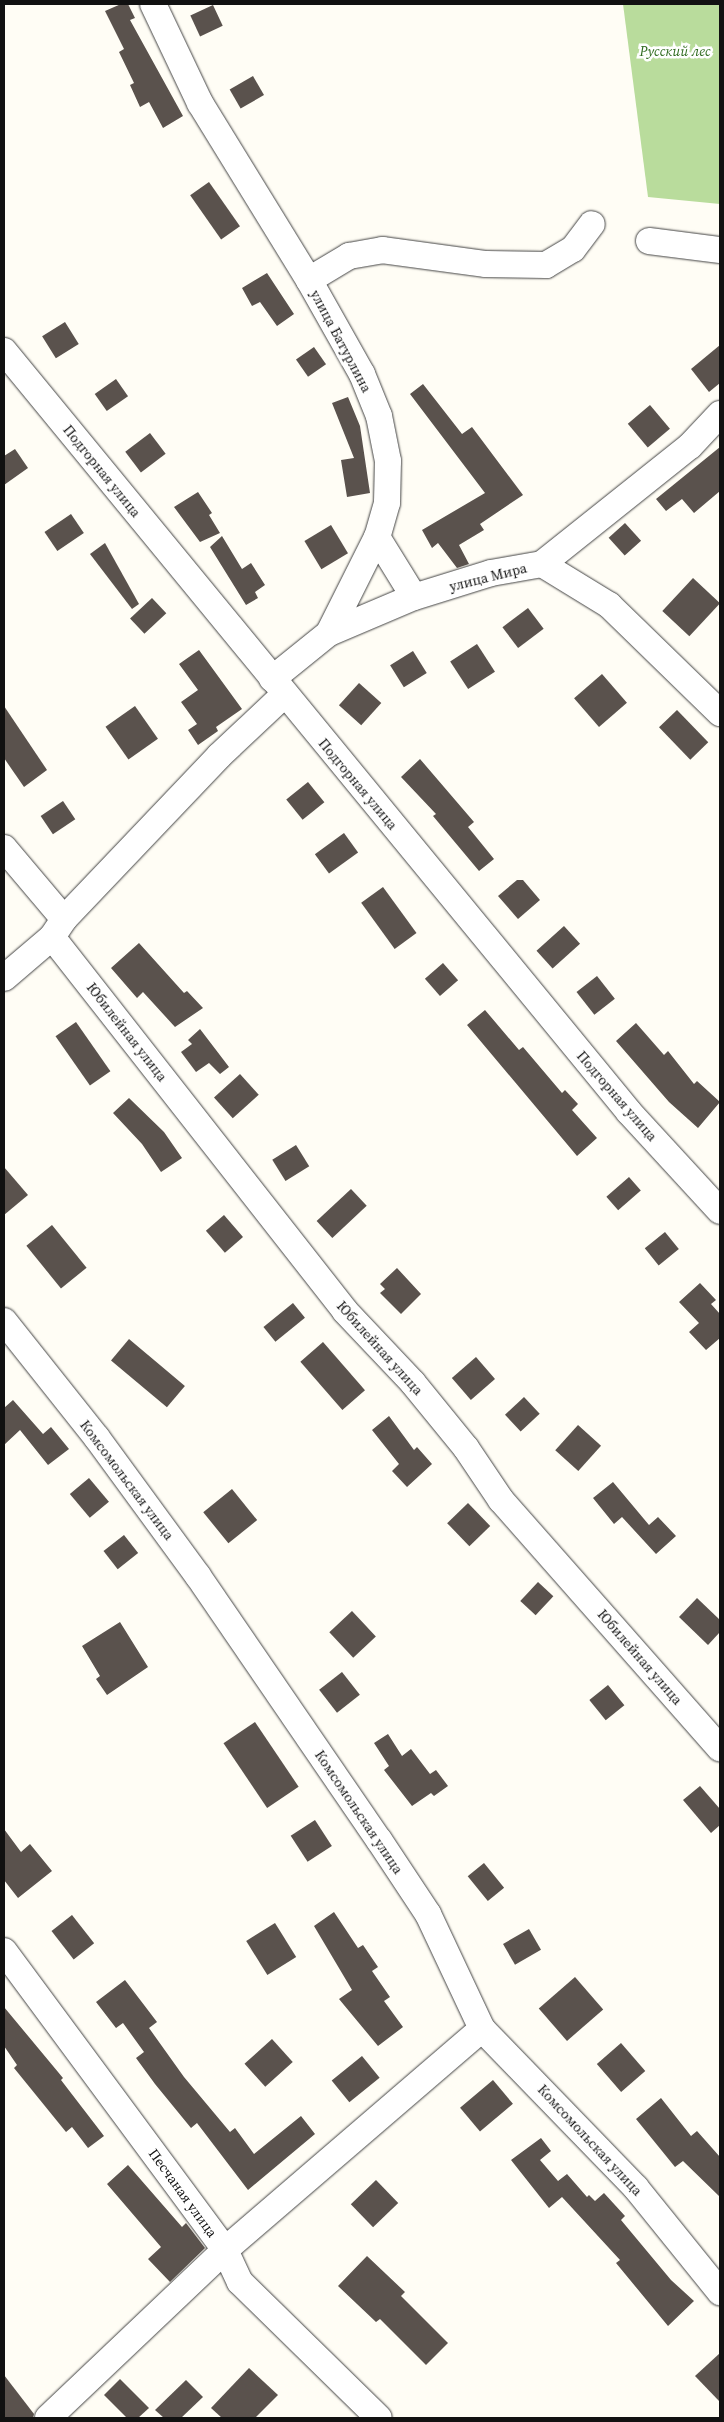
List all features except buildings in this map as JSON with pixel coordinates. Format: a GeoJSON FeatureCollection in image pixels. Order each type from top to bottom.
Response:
{"type":"FeatureCollection","features":[{"type":"Feature","properties":{"kind":"street","name":"улица Батурлина"},"geometry":{"type":"LineString","coordinates":[[4,978],[58,928],[219,756],[278,687],[329,633],[377,537],[387,503],[388,462],[379,416],[362,374],[309,280],[200,103],[153,4]]}},
{"type":"Feature","properties":{"kind":"street"},"geometry":{"type":"LineString","coordinates":[[309,280],[349,256],[382,250],[486,264],[546,265],[573,249],[592,224]]}},
{"type":"Feature","properties":{"kind":"street"},"geometry":{"type":"LineString","coordinates":[[649,241],[720,250]]}},
{"type":"Feature","properties":{"kind":"street","name":"Подгорная улица"},"geometry":{"type":"LineString","coordinates":[[4,351],[278,687],[629,1112],[720,1211]]}},
{"type":"Feature","properties":{"kind":"street"},"geometry":{"type":"LineString","coordinates":[[542,564],[690,446],[720,414]]}},
{"type":"Feature","properties":{"kind":"street"},"geometry":{"type":"LineString","coordinates":[[377,537],[414,597]]}},
{"type":"Feature","properties":{"kind":"street","name":"улица Мира"},"geometry":{"type":"LineString","coordinates":[[329,633],[414,597],[491,573],[542,564],[609,605],[720,713]]}},
{"type":"Feature","properties":{"kind":"street","name":"Юбилейная улица"},"geometry":{"type":"LineString","coordinates":[[4,848],[58,928],[345,1311],[460,1441],[501,1500],[720,1748]]}},
{"type":"Feature","properties":{"kind":"street","name":"Комсомольская улица"},"geometry":{"type":"LineString","coordinates":[[4,1321],[97,1438],[198,1576],[379,1840],[428,1914],[482,2029],[636,2188],[720,2292]]}},
{"type":"Feature","properties":{"kind":"street","name":"Песчаная улица"},"geometry":{"type":"LineString","coordinates":[[4,1951],[225,2250],[240,2282],[379,2418]]}},
{"type":"Feature","properties":{"kind":"street"},"geometry":{"type":"LineString","coordinates":[[48,2418],[225,2250],[482,2029]]}},
{"type":"Feature","properties":{"kind":"green space","name":"Русский лес"},"geometry":{"type":"Polygon","coordinates":[[[623,4],[720,4],[720,204],[648,197],[623,4]]]}}]}
